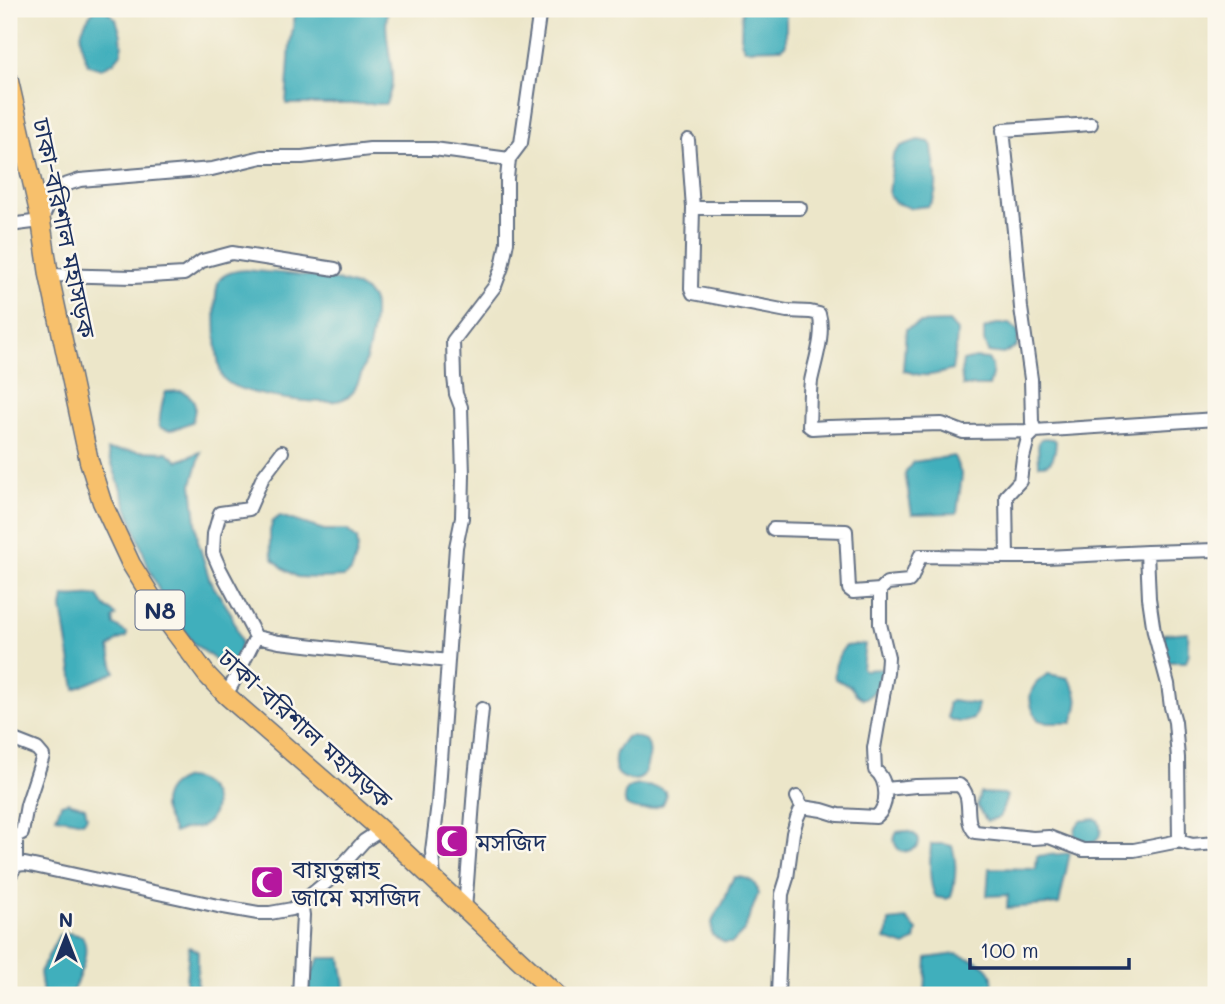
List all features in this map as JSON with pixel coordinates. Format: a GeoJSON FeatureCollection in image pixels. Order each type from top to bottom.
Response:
{"type":"FeatureCollection","features":[{"type":"Feature","properties":{"kind":"highway","name":"ঢাকা-বরিশাল মহাসড়ক"},"geometry":{"type":"LineString","coordinates":[[9,81],[41,221],[49,275],[89,461],[102,502],[131,564],[199,664],[231,687],[557,995]]}},
{"type":"Feature","properties":{"kind":"street"},"geometry":{"type":"LineString","coordinates":[[434,880],[432,851],[438,803],[456,547],[462,519],[461,407],[456,394],[453,341],[495,285],[502,267],[507,242],[509,159],[521,143],[540,9]]}},
{"type":"Feature","properties":{"kind":"street"},"geometry":{"type":"LineString","coordinates":[[1035,431],[1003,130],[1091,124]]}},
{"type":"Feature","properties":{"kind":"street"},"geometry":{"type":"LineString","coordinates":[[688,140],[693,208],[693,293],[787,311],[819,314],[821,320],[818,349],[811,383],[812,428],[942,424],[963,432],[1035,431],[1216,419]]}},
{"type":"Feature","properties":{"kind":"street"},"geometry":{"type":"LineString","coordinates":[[9,225],[41,221],[56,188],[80,180],[212,169],[262,157],[302,157],[370,149],[434,149],[509,159]]}},
{"type":"Feature","properties":{"kind":"street"},"geometry":{"type":"LineString","coordinates":[[693,208],[800,208]]}},
{"type":"Feature","properties":{"kind":"street"},"geometry":{"type":"LineString","coordinates":[[49,275],[133,277],[184,274],[202,261],[232,253],[335,269]]}},
{"type":"Feature","properties":{"kind":"street"},"geometry":{"type":"LineString","coordinates":[[1007,557],[1006,496],[1020,481],[1028,438],[1035,431]]}},
{"type":"Feature","properties":{"kind":"street"},"geometry":{"type":"LineString","coordinates":[[282,452],[263,477],[248,509],[220,513],[214,534],[213,552],[256,637],[448,662]]}},
{"type":"Feature","properties":{"kind":"street"},"geometry":{"type":"LineString","coordinates":[[773,529],[846,531],[849,589],[853,592],[880,590],[887,583],[911,580],[920,556],[1046,557],[1216,550]]}},
{"type":"Feature","properties":{"kind":"street"},"geometry":{"type":"LineString","coordinates":[[1147,552],[1154,632],[1175,722],[1179,841]]}},
{"type":"Feature","properties":{"kind":"street"},"geometry":{"type":"LineString","coordinates":[[778,995],[782,894],[800,802],[838,815],[876,817],[883,808],[886,789],[880,772],[876,770],[874,748],[888,657],[880,624],[880,590]]}},
{"type":"Feature","properties":{"kind":"street"},"geometry":{"type":"LineString","coordinates":[[231,687],[256,637]]}},
{"type":"Feature","properties":{"kind":"street"},"geometry":{"type":"LineString","coordinates":[[465,910],[482,709]]}},
{"type":"Feature","properties":{"kind":"street"},"geometry":{"type":"LineString","coordinates":[[9,738],[37,749],[43,755],[27,805],[22,833],[12,836],[16,865],[9,877]]}},
{"type":"Feature","properties":{"kind":"street"},"geometry":{"type":"LineString","coordinates":[[886,789],[959,785],[967,795],[970,826],[975,832],[1033,838],[1049,836],[1083,850],[1134,850],[1179,841],[1192,845],[1216,843]]}},
{"type":"Feature","properties":{"kind":"street"},"geometry":{"type":"LineString","coordinates":[[16,865],[37,865],[258,913],[281,912],[301,903],[329,880],[364,841],[381,830]]}},
{"type":"Feature","properties":{"kind":"street"},"geometry":{"type":"LineString","coordinates":[[299,995],[303,915],[301,903]]}},
{"type":"Feature","properties":{"kind":"water"},"geometry":{"type":"Polygon","coordinates":[[[95,9],[105,9],[116,19],[121,35],[122,52],[114,62],[101,69],[88,65],[81,42],[82,29],[95,9]]]}},
{"type":"Feature","properties":{"kind":"water"},"geometry":{"type":"Polygon","coordinates":[[[296,9],[388,9],[386,27],[392,82],[386,104],[286,104],[290,45],[296,9]]]}},
{"type":"Feature","properties":{"kind":"water"},"geometry":{"type":"Polygon","coordinates":[[[742,9],[786,9],[786,44],[781,48],[745,49],[741,42],[742,9]]]}},
{"type":"Feature","properties":{"kind":"water"},"geometry":{"type":"Polygon","coordinates":[[[918,140],[929,142],[932,146],[936,186],[933,200],[928,206],[911,208],[895,203],[889,195],[893,155],[901,146],[918,140]]]}},
{"type":"Feature","properties":{"kind":"water"},"geometry":{"type":"Polygon","coordinates":[[[245,270],[342,282],[365,291],[372,299],[374,319],[365,364],[350,395],[332,402],[286,399],[241,389],[223,378],[216,344],[215,312],[218,286],[220,279],[226,275],[245,270]]]}},
{"type":"Feature","properties":{"kind":"water"},"geometry":{"type":"Polygon","coordinates":[[[949,322],[957,331],[952,370],[927,375],[903,370],[906,329],[920,323],[949,322]]]}},
{"type":"Feature","properties":{"kind":"water"},"geometry":{"type":"Polygon","coordinates":[[[996,324],[1010,324],[1019,332],[1017,346],[1003,354],[988,352],[984,341],[984,329],[996,324]]]}},
{"type":"Feature","properties":{"kind":"water"},"geometry":{"type":"Polygon","coordinates":[[[988,359],[992,366],[989,386],[963,386],[963,361],[988,359]]]}},
{"type":"Feature","properties":{"kind":"water"},"geometry":{"type":"Polygon","coordinates":[[[181,391],[193,400],[195,411],[192,422],[172,430],[159,427],[166,392],[181,391]]]}},
{"type":"Feature","properties":{"kind":"water"},"geometry":{"type":"Polygon","coordinates":[[[1046,438],[1056,441],[1054,455],[1048,463],[1039,465],[1038,443],[1046,438]]]}},
{"type":"Feature","properties":{"kind":"water"},"geometry":{"type":"Polygon","coordinates":[[[107,450],[167,452],[178,461],[201,452],[192,484],[198,541],[210,581],[231,613],[241,642],[237,661],[222,665],[192,642],[162,597],[148,566],[107,450]]]}},
{"type":"Feature","properties":{"kind":"water"},"geometry":{"type":"Polygon","coordinates":[[[954,456],[962,476],[957,513],[912,514],[905,473],[913,462],[954,456]]]}},
{"type":"Feature","properties":{"kind":"water"},"geometry":{"type":"Polygon","coordinates":[[[280,516],[324,530],[347,530],[357,539],[358,549],[351,572],[344,577],[297,577],[283,568],[273,559],[270,545],[273,521],[280,516]]]}},
{"type":"Feature","properties":{"kind":"water"},"geometry":{"type":"Polygon","coordinates":[[[64,596],[98,596],[116,616],[113,619],[114,625],[127,633],[127,637],[118,640],[109,648],[115,672],[75,689],[62,608],[64,596]]]}},
{"type":"Feature","properties":{"kind":"water"},"geometry":{"type":"Polygon","coordinates":[[[1188,632],[1189,653],[1186,662],[1167,662],[1164,634],[1188,632]]]}},
{"type":"Feature","properties":{"kind":"water"},"geometry":{"type":"Polygon","coordinates":[[[865,644],[862,668],[883,669],[875,691],[863,699],[850,686],[835,679],[835,670],[845,646],[865,644]]]}},
{"type":"Feature","properties":{"kind":"water"},"geometry":{"type":"Polygon","coordinates":[[[1048,674],[1068,678],[1075,690],[1077,705],[1072,723],[1048,723],[1038,720],[1034,713],[1030,700],[1032,689],[1048,674]]]}},
{"type":"Feature","properties":{"kind":"water"},"geometry":{"type":"Polygon","coordinates":[[[951,701],[978,704],[973,719],[960,722],[948,718],[948,704],[951,701]]]}},
{"type":"Feature","properties":{"kind":"water"},"geometry":{"type":"Polygon","coordinates":[[[626,737],[646,740],[650,750],[644,773],[636,780],[622,777],[615,764],[619,747],[626,737]]]}},
{"type":"Feature","properties":{"kind":"water"},"geometry":{"type":"Polygon","coordinates":[[[186,778],[203,784],[215,804],[209,820],[202,826],[174,833],[163,807],[164,796],[169,788],[186,778]]]}},
{"type":"Feature","properties":{"kind":"water"},"geometry":{"type":"Polygon","coordinates":[[[639,785],[665,791],[663,804],[644,809],[626,805],[626,790],[639,785]]]}},
{"type":"Feature","properties":{"kind":"water"},"geometry":{"type":"Polygon","coordinates":[[[980,793],[1007,796],[1000,817],[987,821],[977,806],[980,793]]]}},
{"type":"Feature","properties":{"kind":"water"},"geometry":{"type":"Polygon","coordinates":[[[68,802],[85,807],[87,817],[83,822],[56,817],[61,804],[68,802]]]}},
{"type":"Feature","properties":{"kind":"water"},"geometry":{"type":"Polygon","coordinates":[[[1098,820],[1100,827],[1095,842],[1085,843],[1074,837],[1080,821],[1098,820]]]}},
{"type":"Feature","properties":{"kind":"water"},"geometry":{"type":"Polygon","coordinates":[[[906,831],[917,836],[919,843],[913,849],[902,852],[896,846],[895,838],[897,832],[906,831]]]}},
{"type":"Feature","properties":{"kind":"water"},"geometry":{"type":"Polygon","coordinates":[[[931,844],[952,846],[955,878],[951,897],[946,899],[936,897],[933,892],[930,871],[931,844]]]}},
{"type":"Feature","properties":{"kind":"water"},"geometry":{"type":"Polygon","coordinates":[[[1070,853],[1059,904],[1007,908],[1008,895],[987,896],[989,868],[1036,869],[1037,856],[1070,853]]]}},
{"type":"Feature","properties":{"kind":"water"},"geometry":{"type":"Polygon","coordinates":[[[735,877],[751,881],[758,894],[744,931],[732,943],[725,943],[712,935],[712,925],[735,877]]]}},
{"type":"Feature","properties":{"kind":"water"},"geometry":{"type":"Polygon","coordinates":[[[906,919],[917,930],[915,940],[905,946],[885,939],[889,921],[906,919]]]}},
{"type":"Feature","properties":{"kind":"water"},"geometry":{"type":"Polygon","coordinates":[[[69,933],[82,936],[85,943],[85,958],[77,981],[71,995],[43,995],[40,972],[59,935],[69,933]]]}},
{"type":"Feature","properties":{"kind":"water"},"geometry":{"type":"Polygon","coordinates":[[[189,947],[198,951],[197,995],[185,995],[189,947]]]}},
{"type":"Feature","properties":{"kind":"water"},"geometry":{"type":"Polygon","coordinates":[[[956,954],[980,962],[990,971],[990,995],[925,993],[927,958],[956,954]]]}},
{"type":"Feature","properties":{"kind":"water"},"geometry":{"type":"Polygon","coordinates":[[[319,958],[341,958],[345,985],[343,995],[308,995],[309,979],[319,958]]]}},
{"type":"Feature","properties":{"kind":"place","name":"মসজিদ"},"geometry":{"type":"Point","coordinates":[452,841]}},
{"type":"Feature","properties":{"kind":"place","name":"বায়তুল্লাহ জামে মসজিদ"},"geometry":{"type":"Point","coordinates":[267,882]}}]}
